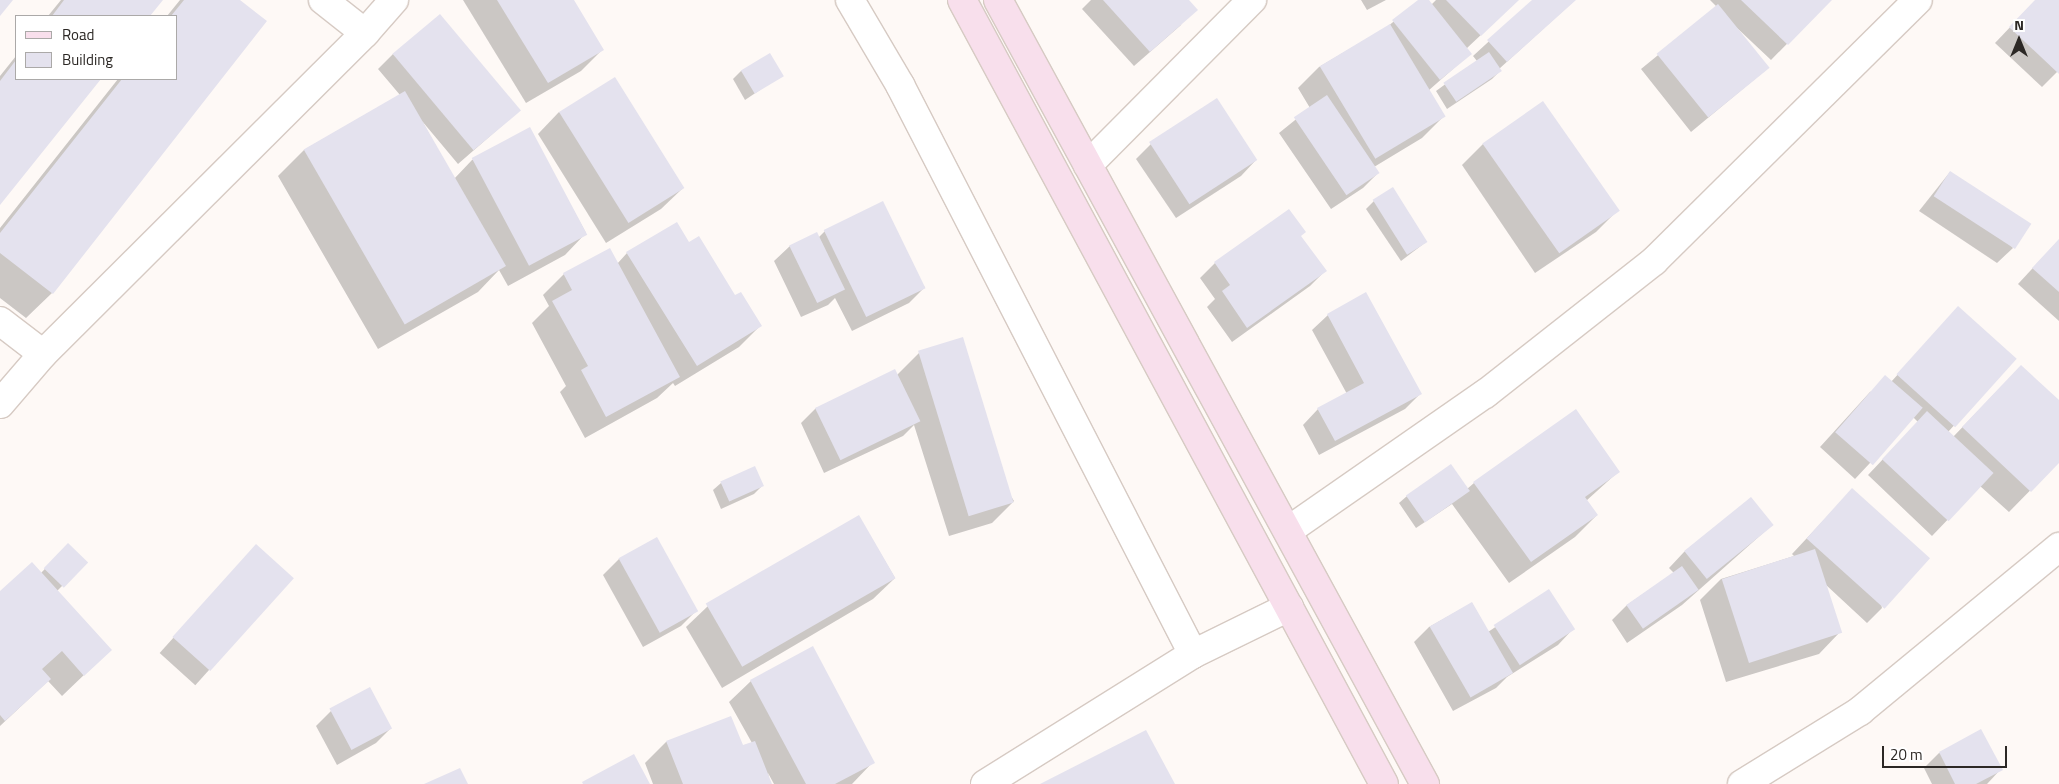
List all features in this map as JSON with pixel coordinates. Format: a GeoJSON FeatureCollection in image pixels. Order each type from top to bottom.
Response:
{"type":"FeatureCollection","features":[{"type":"Feature","properties":{"kind":"main road"},"geometry":{"type":"LineString","coordinates":[[962,0],[1384,784]]}},
{"type":"Feature","properties":{"kind":"main road"},"geometry":{"type":"LineString","coordinates":[[998,0],[1425,784]]}},
{"type":"Feature","properties":{"kind":"street"},"geometry":{"type":"LineString","coordinates":[[323,0],[365,33]]}},
{"type":"Feature","properties":{"kind":"street"},"geometry":{"type":"LineString","coordinates":[[0,404],[43,354],[365,33],[394,0]]}},
{"type":"Feature","properties":{"kind":"street"},"geometry":{"type":"LineString","coordinates":[[850,0],[900,84],[1193,654]]}},
{"type":"Feature","properties":{"kind":"street"},"geometry":{"type":"LineString","coordinates":[[1088,165],[1252,0]]}},
{"type":"Feature","properties":{"kind":"street"},"geometry":{"type":"LineString","coordinates":[[1288,530],[1485,394],[1654,261],[1918,0]]}},
{"type":"Feature","properties":{"kind":"street"},"geometry":{"type":"LineString","coordinates":[[0,321],[43,354]]}},
{"type":"Feature","properties":{"kind":"street"},"geometry":{"type":"LineString","coordinates":[[1742,784],[1860,711],[2059,547]]}},
{"type":"Feature","properties":{"kind":"street"},"geometry":{"type":"LineString","coordinates":[[985,784],[1193,654],[1288,607]]}},
{"type":"Feature","properties":{"kind":"building"},"geometry":{"type":"Polygon","coordinates":[[[0,0],[13,0],[0,16],[0,0]]]}},
{"type":"Feature","properties":{"kind":"building"},"geometry":{"type":"Polygon","coordinates":[[[64,0],[163,0],[151,15],[53,15],[64,0]]]}},
{"type":"Feature","properties":{"kind":"building"},"geometry":{"type":"Polygon","coordinates":[[[184,0],[240,0],[267,21],[53,294],[0,253],[0,233],[121,80],[178,80],[178,15],[172,15],[184,0]]]}},
{"type":"Feature","properties":{"kind":"building"},"geometry":{"type":"Polygon","coordinates":[[[497,0],[574,0],[604,50],[548,83],[497,0]]]}},
{"type":"Feature","properties":{"kind":"building"},"geometry":{"type":"Polygon","coordinates":[[[1103,0],[1189,0],[1198,10],[1150,52],[1103,0]]]}},
{"type":"Feature","properties":{"kind":"building"},"geometry":{"type":"Polygon","coordinates":[[[1418,0],[1429,0],[1472,54],[1440,80],[1392,20],[1418,0]]]}},
{"type":"Feature","properties":{"kind":"building"},"geometry":{"type":"Polygon","coordinates":[[[1446,0],[1519,0],[1481,36],[1446,0]]]}},
{"type":"Feature","properties":{"kind":"building"},"geometry":{"type":"Polygon","coordinates":[[[1532,0],[1576,0],[1507,62],[1487,40],[1532,0]]]}},
{"type":"Feature","properties":{"kind":"building"},"geometry":{"type":"Polygon","coordinates":[[[1741,0],[1832,0],[1788,45],[1741,0]]]}},
{"type":"Feature","properties":{"kind":"building"},"geometry":{"type":"Polygon","coordinates":[[[2035,0],[2059,0],[2059,74],[2009,27],[2035,0]]]}},
{"type":"Feature","properties":{"kind":"building"},"geometry":{"type":"Polygon","coordinates":[[[1718,4],[1770,68],[1708,117],[1657,54],[1718,4]]]}},
{"type":"Feature","properties":{"kind":"building"},"geometry":{"type":"Polygon","coordinates":[[[440,14],[521,111],[473,150],[393,54],[440,14]]]}},
{"type":"Feature","properties":{"kind":"building"},"geometry":{"type":"Polygon","coordinates":[[[1390,24],[1446,117],[1375,159],[1320,66],[1390,24]]]}},
{"type":"Feature","properties":{"kind":"building"},"geometry":{"type":"Polygon","coordinates":[[[1489,52],[1502,71],[1456,102],[1443,83],[1489,52]]]}},
{"type":"Feature","properties":{"kind":"building"},"geometry":{"type":"Polygon","coordinates":[[[770,53],[784,76],[755,94],[741,71],[770,53]]]}},
{"type":"Feature","properties":{"kind":"building"},"geometry":{"type":"Polygon","coordinates":[[[15,61],[15,80],[100,80],[0,205],[0,81],[15,61]]]}},
{"type":"Feature","properties":{"kind":"building"},"geometry":{"type":"Polygon","coordinates":[[[615,77],[684,188],[628,223],[559,112],[615,77]]]}},
{"type":"Feature","properties":{"kind":"building"},"geometry":{"type":"Polygon","coordinates":[[[405,91],[506,266],[405,324],[304,150],[405,91]]]}},
{"type":"Feature","properties":{"kind":"building"},"geometry":{"type":"Polygon","coordinates":[[[1327,95],[1380,173],[1346,195],[1294,117],[1327,95]]]}},
{"type":"Feature","properties":{"kind":"building"},"geometry":{"type":"Polygon","coordinates":[[[1217,98],[1257,160],[1189,204],[1149,142],[1217,98]]]}},
{"type":"Feature","properties":{"kind":"building"},"geometry":{"type":"Polygon","coordinates":[[[1543,101],[1620,211],[1559,253],[1482,143],[1543,101]]]}},
{"type":"Feature","properties":{"kind":"building"},"geometry":{"type":"Polygon","coordinates":[[[530,127],[587,235],[529,266],[472,158],[530,127]]]}},
{"type":"Feature","properties":{"kind":"building"},"geometry":{"type":"Polygon","coordinates":[[[1950,171],[2031,224],[2015,249],[1934,196],[1950,171]]]}},
{"type":"Feature","properties":{"kind":"building"},"geometry":{"type":"Polygon","coordinates":[[[1393,187],[1427,242],[1407,255],[1373,200],[1393,187]]]}},
{"type":"Feature","properties":{"kind":"building"},"geometry":{"type":"Polygon","coordinates":[[[883,201],[926,288],[866,317],[824,230],[883,201]]]}},
{"type":"Feature","properties":{"kind":"building"},"geometry":{"type":"Polygon","coordinates":[[[1289,209],[1306,232],[1301,236],[1327,271],[1247,328],[1222,291],[1230,285],[1214,262],[1289,209]]]}},
{"type":"Feature","properties":{"kind":"building"},"geometry":{"type":"Polygon","coordinates":[[[677,222],[689,242],[699,236],[735,295],[741,292],[762,326],[697,366],[626,252],[677,222]]]}},
{"type":"Feature","properties":{"kind":"building"},"geometry":{"type":"Polygon","coordinates":[[[817,232],[845,290],[817,303],[789,246],[817,232]]]}},
{"type":"Feature","properties":{"kind":"building"},"geometry":{"type":"Polygon","coordinates":[[[2059,239],[2059,292],[2032,268],[2059,239]]]}},
{"type":"Feature","properties":{"kind":"building"},"geometry":{"type":"Polygon","coordinates":[[[610,248],[680,377],[606,417],[581,370],[588,366],[552,301],[572,290],[563,273],[610,248]]]}},
{"type":"Feature","properties":{"kind":"building"},"geometry":{"type":"Polygon","coordinates":[[[1366,292],[1422,394],[1335,441],[1317,408],[1364,383],[1327,314],[1366,292]]]}},
{"type":"Feature","properties":{"kind":"building"},"geometry":{"type":"Polygon","coordinates":[[[1958,306],[2017,359],[1955,427],[1896,374],[1958,306]]]}},
{"type":"Feature","properties":{"kind":"building"},"geometry":{"type":"Polygon","coordinates":[[[963,337],[1014,502],[969,516],[918,351],[963,337]]]}},
{"type":"Feature","properties":{"kind":"building"},"geometry":{"type":"Polygon","coordinates":[[[2021,365],[2059,400],[2059,463],[2031,492],[1962,427],[2021,365]]]}},
{"type":"Feature","properties":{"kind":"building"},"geometry":{"type":"Polygon","coordinates":[[[895,369],[920,421],[840,460],[815,408],[895,369]]]}},
{"type":"Feature","properties":{"kind":"building"},"geometry":{"type":"Polygon","coordinates":[[[1885,375],[1923,408],[1873,465],[1835,432],[1885,375]]]}},
{"type":"Feature","properties":{"kind":"building"},"geometry":{"type":"Polygon","coordinates":[[[1576,409],[1620,472],[1585,497],[1598,515],[1531,562],[1473,482],[1576,409]]]}},
{"type":"Feature","properties":{"kind":"building"},"geometry":{"type":"Polygon","coordinates":[[[1927,411],[1994,473],[1949,521],[1882,459],[1927,411]]]}},
{"type":"Feature","properties":{"kind":"building"},"geometry":{"type":"Polygon","coordinates":[[[1451,464],[1470,491],[1425,523],[1406,496],[1451,464]]]}},
{"type":"Feature","properties":{"kind":"building"},"geometry":{"type":"Polygon","coordinates":[[[755,466],[764,486],[729,502],[720,481],[755,466]]]}},
{"type":"Feature","properties":{"kind":"building"},"geometry":{"type":"Polygon","coordinates":[[[1852,488],[1930,558],[1885,609],[1806,539],[1852,488]]]}},
{"type":"Feature","properties":{"kind":"building"},"geometry":{"type":"Polygon","coordinates":[[[1751,497],[1774,525],[1707,579],[1684,551],[1751,497]]]}},
{"type":"Feature","properties":{"kind":"building"},"geometry":{"type":"Polygon","coordinates":[[[859,515],[896,578],[742,667],[706,604],[859,515]]]}},
{"type":"Feature","properties":{"kind":"building"},"geometry":{"type":"Polygon","coordinates":[[[657,537],[698,611],[660,633],[619,558],[657,537]]]}},
{"type":"Feature","properties":{"kind":"building"},"geometry":{"type":"Polygon","coordinates":[[[68,543],[88,562],[64,588],[44,568],[68,543]]]}},
{"type":"Feature","properties":{"kind":"building"},"geometry":{"type":"Polygon","coordinates":[[[256,544],[294,578],[210,671],[172,637],[256,544]]]}},
{"type":"Feature","properties":{"kind":"building"},"geometry":{"type":"Polygon","coordinates":[[[1815,549],[1842,633],[1749,663],[1722,579],[1815,549]]]}},
{"type":"Feature","properties":{"kind":"building"},"geometry":{"type":"Polygon","coordinates":[[[32,562],[112,650],[84,676],[62,651],[42,669],[51,679],[5,721],[0,715],[0,591],[32,562]]]}},
{"type":"Feature","properties":{"kind":"building"},"geometry":{"type":"Polygon","coordinates":[[[1682,566],[1699,590],[1643,629],[1626,605],[1682,566]]]}},
{"type":"Feature","properties":{"kind":"building"},"geometry":{"type":"Polygon","coordinates":[[[1549,589],[1575,629],[1520,665],[1494,625],[1549,589]]]}},
{"type":"Feature","properties":{"kind":"building"},"geometry":{"type":"Polygon","coordinates":[[[1472,602],[1513,673],[1471,698],[1430,626],[1472,602]]]}},
{"type":"Feature","properties":{"kind":"building"},"geometry":{"type":"Polygon","coordinates":[[[813,646],[875,763],[835,784],[806,784],[750,680],[813,646]]]}},
{"type":"Feature","properties":{"kind":"building"},"geometry":{"type":"Polygon","coordinates":[[[370,687],[392,728],[351,750],[329,709],[370,687]]]}},
{"type":"Feature","properties":{"kind":"building"},"geometry":{"type":"Polygon","coordinates":[[[731,716],[743,745],[755,741],[772,784],[683,784],[666,741],[731,716]]]}},
{"type":"Feature","properties":{"kind":"building"},"geometry":{"type":"Polygon","coordinates":[[[1981,729],[2003,770],[1976,784],[1955,784],[1939,752],[1981,729]]]}},
{"type":"Feature","properties":{"kind":"building"},"geometry":{"type":"Polygon","coordinates":[[[1146,730],[1175,784],[1040,784],[1146,730]]]}},
{"type":"Feature","properties":{"kind":"building"},"geometry":{"type":"Polygon","coordinates":[[[634,754],[650,784],[583,784],[582,782],[634,754]]]}},
{"type":"Feature","properties":{"kind":"building"},"geometry":{"type":"Polygon","coordinates":[[[460,768],[468,784],[424,784],[460,768]]]}}]}
